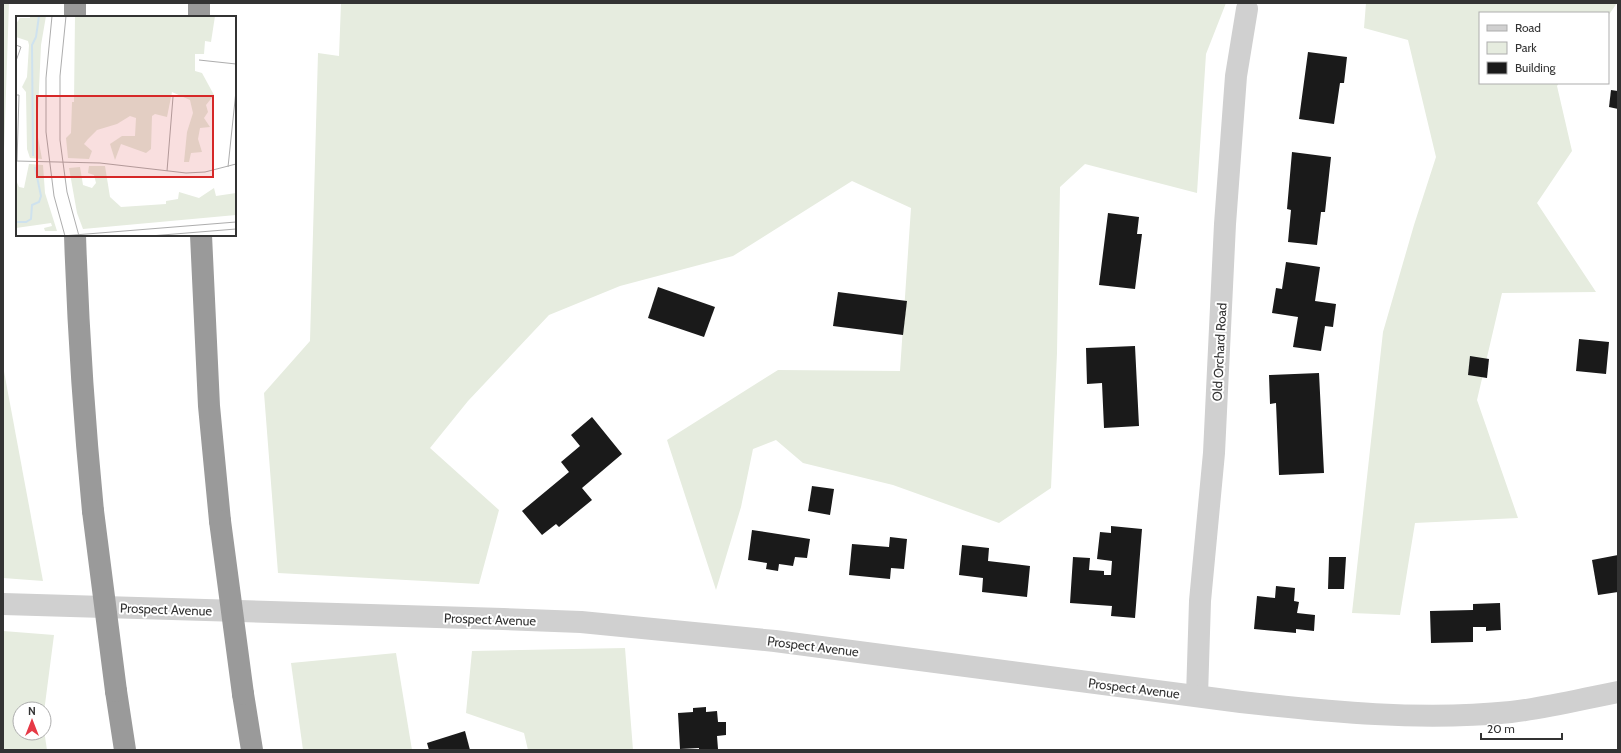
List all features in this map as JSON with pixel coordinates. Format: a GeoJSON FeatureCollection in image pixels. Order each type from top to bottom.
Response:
{"type":"FeatureCollection","features":[{"type":"Feature","properties":{"kind":"highway"},"geometry":{"type":"LineString","coordinates":[[75,3],[75,16]]}},
{"type":"Feature","properties":{"kind":"highway"},"geometry":{"type":"LineString","coordinates":[[199,3],[199,16]]}},
{"type":"Feature","properties":{"kind":"highway"},"geometry":{"type":"LineString","coordinates":[[75,236],[78,331],[85,432],[93,511],[125,750]]}},
{"type":"Feature","properties":{"kind":"highway"},"geometry":{"type":"LineString","coordinates":[[201,236],[209,406],[220,521],[230,607],[252,750]]}},
{"type":"Feature","properties":{"kind":"street","name":"Old Orchard Road"},"geometry":{"type":"LineString","coordinates":[[1197,696],[1200,601],[1215,445],[1225,224],[1236,76],[1247,9]]}},
{"type":"Feature","properties":{"kind":"street","name":"Prospect Avenue"},"geometry":{"type":"LineString","coordinates":[[3,604],[496,618],[581,622],[775,641],[1197,696],[1297,708],[1369,714],[1440,715],[1510,712],[1618,692]]}},
{"type":"Feature","properties":{"kind":"green space"},"geometry":{"type":"Polygon","coordinates":[[[3,3],[9,3],[3,180],[3,3]]]}},
{"type":"Feature","properties":{"kind":"green space"},"geometry":{"type":"Polygon","coordinates":[[[341,3],[1226,3],[1206,54],[1197,193],[1085,164],[1060,187],[1057,353],[1051,488],[999,523],[893,485],[803,463],[776,440],[753,449],[741,507],[716,590],[667,440],[778,370],[900,371],[911,208],[852,181],[733,256],[620,286],[549,315],[468,401],[430,448],[499,510],[479,584],[278,573],[264,393],[310,341],[318,53],[339,56],[341,3]]]}},
{"type":"Feature","properties":{"kind":"green space"},"geometry":{"type":"Polygon","coordinates":[[[1366,3],[1617,3],[1609,15],[1609,12],[1479,12],[1479,84],[1558,84],[1557,86],[1572,151],[1537,203],[1596,292],[1502,293],[1477,400],[1518,518],[1415,523],[1400,615],[1352,613],[1383,332],[1414,225],[1436,157],[1408,40],[1364,28],[1366,3]]]}},
{"type":"Feature","properties":{"kind":"green space"},"geometry":{"type":"Polygon","coordinates":[[[3,366],[43,581],[3,578],[3,366]]]}},
{"type":"Feature","properties":{"kind":"green space"},"geometry":{"type":"Polygon","coordinates":[[[3,631],[54,635],[45,701],[12,701],[12,741],[46,741],[47,750],[3,750],[3,631]]]}},
{"type":"Feature","properties":{"kind":"green space"},"geometry":{"type":"Polygon","coordinates":[[[625,648],[633,750],[528,750],[524,733],[466,713],[472,651],[625,648]]]}},
{"type":"Feature","properties":{"kind":"green space"},"geometry":{"type":"Polygon","coordinates":[[[396,653],[412,750],[303,750],[291,663],[396,653]]]}},
{"type":"Feature","properties":{"kind":"building"},"geometry":{"type":"Polygon","coordinates":[[[1308,52],[1347,57],[1344,83],[1340,83],[1334,124],[1299,119],[1308,52]]]}},
{"type":"Feature","properties":{"kind":"building"},"geometry":{"type":"Polygon","coordinates":[[[1611,90],[1618,91],[1618,109],[1609,107],[1611,90]]]}},
{"type":"Feature","properties":{"kind":"building"},"geometry":{"type":"Polygon","coordinates":[[[1292,152],[1331,157],[1325,212],[1321,212],[1317,245],[1288,242],[1291,210],[1287,209],[1292,152]]]}},
{"type":"Feature","properties":{"kind":"building"},"geometry":{"type":"Polygon","coordinates":[[[1108,213],[1139,217],[1137,234],[1142,234],[1135,289],[1099,285],[1108,213]]]}},
{"type":"Feature","properties":{"kind":"building"},"geometry":{"type":"Polygon","coordinates":[[[1286,262],[1320,267],[1315,301],[1336,304],[1333,327],[1325,326],[1321,351],[1293,347],[1298,317],[1272,313],[1276,288],[1282,289],[1286,262]]]}},
{"type":"Feature","properties":{"kind":"building"},"geometry":{"type":"Polygon","coordinates":[[[658,287],[715,307],[704,337],[648,318],[658,287]]]}},
{"type":"Feature","properties":{"kind":"building"},"geometry":{"type":"Polygon","coordinates":[[[838,292],[907,301],[903,335],[833,326],[838,292]]]}},
{"type":"Feature","properties":{"kind":"building"},"geometry":{"type":"Polygon","coordinates":[[[1579,339],[1609,342],[1606,374],[1576,371],[1579,339]]]}},
{"type":"Feature","properties":{"kind":"building"},"geometry":{"type":"Polygon","coordinates":[[[1135,346],[1139,426],[1104,428],[1102,383],[1087,384],[1086,348],[1135,346]]]}},
{"type":"Feature","properties":{"kind":"building"},"geometry":{"type":"Polygon","coordinates":[[[1470,356],[1489,359],[1487,378],[1468,375],[1470,356]]]}},
{"type":"Feature","properties":{"kind":"building"},"geometry":{"type":"Polygon","coordinates":[[[1319,373],[1324,473],[1279,475],[1276,403],[1270,404],[1269,375],[1319,373]]]}},
{"type":"Feature","properties":{"kind":"building"},"geometry":{"type":"Polygon","coordinates":[[[592,417],[622,454],[582,488],[592,500],[559,527],[556,524],[542,535],[522,511],[569,472],[561,462],[580,446],[571,435],[592,417]]]}},
{"type":"Feature","properties":{"kind":"building"},"geometry":{"type":"Polygon","coordinates":[[[812,486],[834,489],[830,515],[808,511],[812,486]]]}},
{"type":"Feature","properties":{"kind":"building"},"geometry":{"type":"Polygon","coordinates":[[[1111,526],[1142,529],[1135,618],[1111,616],[1112,606],[1070,603],[1073,557],[1090,558],[1089,570],[1104,571],[1104,575],[1111,575],[1112,561],[1097,559],[1100,532],[1111,533],[1111,526]]]}},
{"type":"Feature","properties":{"kind":"building"},"geometry":{"type":"Polygon","coordinates":[[[752,530],[810,539],[807,558],[795,557],[793,566],[779,564],[778,571],[766,569],[767,563],[748,560],[752,530]]]}},
{"type":"Feature","properties":{"kind":"building"},"geometry":{"type":"Polygon","coordinates":[[[890,537],[907,539],[904,569],[891,568],[890,579],[849,575],[852,544],[889,547],[890,537]]]}},
{"type":"Feature","properties":{"kind":"building"},"geometry":{"type":"Polygon","coordinates":[[[962,545],[989,548],[988,561],[1030,566],[1027,597],[982,592],[983,578],[959,575],[962,545]]]}},
{"type":"Feature","properties":{"kind":"building"},"geometry":{"type":"Polygon","coordinates":[[[1618,555],[1618,592],[1598,595],[1592,560],[1618,555]]]}},
{"type":"Feature","properties":{"kind":"building"},"geometry":{"type":"Polygon","coordinates":[[[1329,557],[1346,557],[1344,589],[1328,589],[1329,557]]]}},
{"type":"Feature","properties":{"kind":"building"},"geometry":{"type":"Polygon","coordinates":[[[1276,586],[1295,588],[1294,601],[1299,602],[1297,613],[1315,615],[1314,631],[1296,629],[1296,633],[1254,629],[1257,596],[1275,598],[1276,586]]]}},
{"type":"Feature","properties":{"kind":"building"},"geometry":{"type":"Polygon","coordinates":[[[1500,603],[1501,630],[1486,631],[1486,627],[1473,627],[1473,642],[1431,643],[1430,611],[1473,610],[1473,604],[1500,603]]]}},
{"type":"Feature","properties":{"kind":"building"},"geometry":{"type":"Polygon","coordinates":[[[706,707],[706,712],[717,711],[718,722],[726,722],[726,735],[717,736],[718,749],[680,749],[678,713],[693,712],[693,708],[706,707]]]}},
{"type":"Feature","properties":{"kind":"building"},"geometry":{"type":"Polygon","coordinates":[[[465,731],[470,750],[429,750],[427,743],[465,731]]]}}]}
